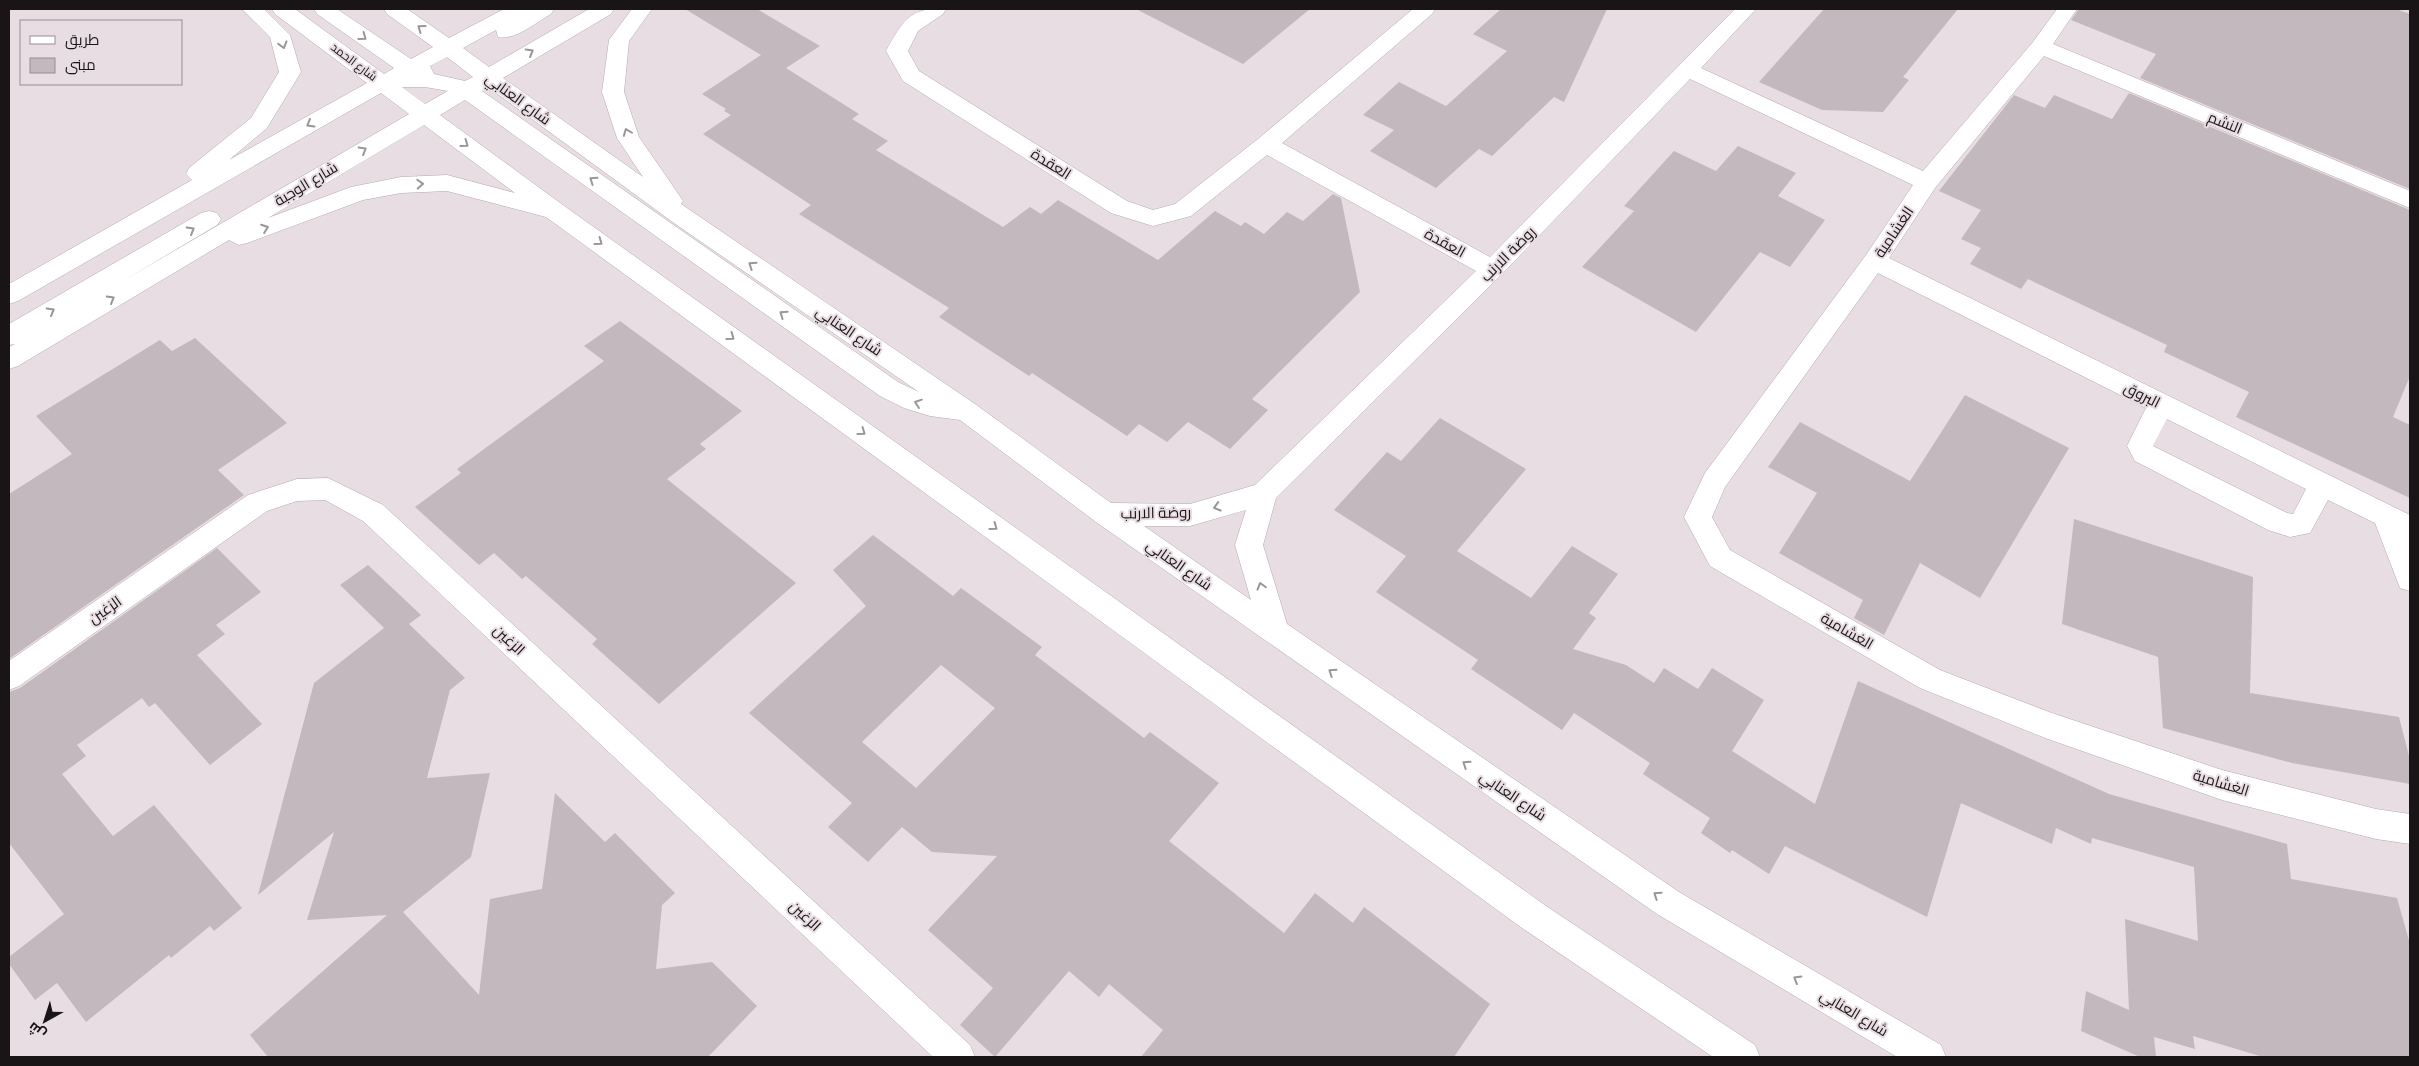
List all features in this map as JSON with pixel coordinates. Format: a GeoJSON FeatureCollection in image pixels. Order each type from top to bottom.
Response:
{"type":"FeatureCollection","features":[{"type":"Feature","properties":{"kind":"street"},"geometry":{"type":"LineString","coordinates":[[140,221],[259,123],[290,72],[280,35],[252,9]]}},
{"type":"Feature","properties":{"kind":"street","name":"شارع الحمد"},"geometry":{"type":"LineString","coordinates":[[282,9],[418,109]]}},
{"type":"Feature","properties":{"kind":"street"},"geometry":{"type":"LineString","coordinates":[[324,9],[386,54],[411,68],[447,81],[889,388],[905,398],[924,405],[966,411]]}},
{"type":"Feature","properties":{"kind":"street"},"geometry":{"type":"LineString","coordinates":[[394,9],[456,54]]}},
{"type":"Feature","properties":{"kind":"street"},"geometry":{"type":"LineString","coordinates":[[447,81],[444,66],[456,54],[518,9]]}},
{"type":"Feature","properties":{"kind":"street"},"geometry":{"type":"LineString","coordinates":[[9,295],[411,68],[456,54],[491,40],[544,9]]}},
{"type":"Feature","properties":{"kind":"street","name":"شارع الوجبة"},"geometry":{"type":"LineString","coordinates":[[9,359],[186,255],[418,109],[447,81],[488,77],[604,9]]}},
{"type":"Feature","properties":{"kind":"street"},"geometry":{"type":"LineString","coordinates":[[642,9],[619,40],[612,92],[628,138],[682,217]]}},
{"type":"Feature","properties":{"kind":"street","name":"العقدة"},"geometry":{"type":"LineString","coordinates":[[936,9],[910,27],[896,51],[910,76],[1119,206],[1153,218],[1183,210],[1266,144],[1425,9]]}},
{"type":"Feature","properties":{"kind":"street","name":"روضة الارنب"},"geometry":{"type":"LineString","coordinates":[[1106,514],[1190,515],[1264,494],[1492,269],[1746,9]]}},
{"type":"Feature","properties":{"kind":"street","name":"الغشامية"},"geometry":{"type":"LineString","coordinates":[[2067,9],[2040,47],[1928,182],[1874,261],[1714,481],[1698,517],[1720,558],[1930,679],[2048,725],[2222,785],[2376,824],[2410,829]]}},
{"type":"Feature","properties":{"kind":"street","name":"النشم"},"geometry":{"type":"LineString","coordinates":[[2040,47],[2410,200]]}},
{"type":"Feature","properties":{"kind":"street","name":"شارع العنابي"},"geometry":{"type":"LineString","coordinates":[[456,54],[682,217],[966,411],[1106,514],[1668,902],[1929,1057]]}},
{"type":"Feature","properties":{"kind":"street"},"geometry":{"type":"LineString","coordinates":[[1688,70],[1928,182]]}},
{"type":"Feature","properties":{"kind":"street"},"geometry":{"type":"LineString","coordinates":[[383,83],[419,79],[447,81]]}},
{"type":"Feature","properties":{"kind":"street"},"geometry":{"type":"LineString","coordinates":[[9,336],[418,109],[447,81]]}},
{"type":"Feature","properties":{"kind":"street"},"geometry":{"type":"LineString","coordinates":[[418,109],[559,214],[1534,917],[1743,1057]]}},
{"type":"Feature","properties":{"kind":"street","name":"العقدة"},"geometry":{"type":"LineString","coordinates":[[1266,144],[1492,269]]}},
{"type":"Feature","properties":{"kind":"street"},"geometry":{"type":"LineString","coordinates":[[186,255],[359,193],[401,185],[447,183],[559,214]]}},
{"type":"Feature","properties":{"kind":"street","name":"البروق"},"geometry":{"type":"LineString","coordinates":[[1874,261],[2410,528]]}},
{"type":"Feature","properties":{"kind":"street"},"geometry":{"type":"LineString","coordinates":[[2161,404],[2142,439],[2140,446],[2144,453],[2269,517],[2290,526],[2300,525],[2305,519],[2322,484]]}},
{"type":"Feature","properties":{"kind":"street","name":"الزغين"},"geometry":{"type":"LineString","coordinates":[[9,677],[258,503],[297,490],[328,490],[373,513],[958,1057]]}},
{"type":"Feature","properties":{"kind":"street","name":"روضة الارنب"},"geometry":{"type":"LineString","coordinates":[[1264,494],[1249,545],[1275,632]]}},
{"type":"Feature","properties":{"kind":"street"},"geometry":{"type":"LineString","coordinates":[[2386,516],[2410,579]]}},
{"type":"Feature","properties":{"kind":"building"},"geometry":{"type":"Polygon","coordinates":[[[685,9],[757,9],[820,46],[786,68],[859,114],[852,119],[888,141],[876,150],[1003,227],[1030,207],[1041,214],[1058,200],[1158,260],[1215,211],[1241,226],[1245,222],[1264,234],[1287,212],[1303,221],[1333,194],[1341,198],[1360,292],[1252,399],[1268,410],[1230,449],[1188,422],[1167,442],[1139,424],[1127,436],[1032,373],[1029,376],[939,317],[949,308],[799,214],[811,205],[703,134],[731,115],[724,111],[726,109],[702,94],[761,55],[685,9]]]}},
{"type":"Feature","properties":{"kind":"building"},"geometry":{"type":"Polygon","coordinates":[[[1136,9],[1310,9],[1243,64],[1136,9]]]}},
{"type":"Feature","properties":{"kind":"building"},"geometry":{"type":"Polygon","coordinates":[[[1501,9],[1607,9],[1564,102],[1554,97],[1492,156],[1479,149],[1436,188],[1370,151],[1394,130],[1363,115],[1399,82],[1446,106],[1507,51],[1473,34],[1501,9]]]}},
{"type":"Feature","properties":{"kind":"building"},"geometry":{"type":"Polygon","coordinates":[[[1824,9],[1958,9],[1903,77],[1909,80],[1883,112],[1822,110],[1759,82],[1824,9]]]}},
{"type":"Feature","properties":{"kind":"building"},"geometry":{"type":"Polygon","coordinates":[[[2079,9],[2396,9],[2410,14],[2410,189],[2140,78],[2156,54],[2071,20],[2079,9]]]}},
{"type":"Feature","properties":{"kind":"building"},"geometry":{"type":"Polygon","coordinates":[[[2129,93],[2410,210],[2410,376],[2393,417],[2410,425],[2410,498],[2236,417],[2249,392],[2164,352],[2167,345],[2028,279],[2021,289],[1970,264],[1981,248],[1961,239],[1981,210],[1939,191],[2014,95],[2045,108],[2054,95],[2112,119],[2129,93]]]}},
{"type":"Feature","properties":{"kind":"building"},"geometry":{"type":"Polygon","coordinates":[[[1738,146],[1796,173],[1778,196],[1825,220],[1790,267],[1760,252],[1696,332],[1582,267],[1634,211],[1624,206],[1674,151],[1716,171],[1738,146]]]}},
{"type":"Feature","properties":{"kind":"building"},"geometry":{"type":"Polygon","coordinates":[[[620,321],[742,411],[700,444],[706,449],[667,479],[796,583],[659,704],[592,644],[597,639],[526,576],[522,579],[494,553],[479,565],[415,507],[461,473],[457,469],[604,361],[584,346],[620,321]]]}},
{"type":"Feature","properties":{"kind":"building"},"geometry":{"type":"Polygon","coordinates":[[[195,338],[287,423],[218,470],[244,495],[9,659],[9,494],[72,454],[36,416],[160,340],[172,351],[195,338]]]}},
{"type":"Feature","properties":{"kind":"building"},"geometry":{"type":"Polygon","coordinates":[[[1965,395],[2069,448],[1980,598],[1920,563],[1884,635],[1854,618],[1863,600],[1779,553],[1817,493],[1768,467],[1800,422],[1910,481],[1965,395]]]}},
{"type":"Feature","properties":{"kind":"building"},"geometry":{"type":"Polygon","coordinates":[[[1440,418],[1526,469],[1457,551],[1531,598],[1572,546],[1618,574],[1589,613],[1596,618],[1573,649],[1626,665],[1654,683],[1664,668],[1698,689],[1712,668],[1764,700],[1732,751],[1815,804],[1858,681],[2109,794],[2287,844],[2291,879],[2397,898],[2410,944],[2410,1057],[2263,1057],[2193,1036],[2195,1049],[2154,1037],[2156,1057],[2140,1057],[2081,1031],[2086,991],[2129,1010],[2125,919],[2198,941],[2194,867],[2092,838],[2091,844],[2056,828],[2052,844],[1961,803],[1927,917],[1785,846],[1769,874],[1732,850],[1730,853],[1701,833],[1710,818],[1643,774],[1650,763],[1574,713],[1562,730],[1471,669],[1478,660],[1376,592],[1406,556],[1334,510],[1387,452],[1401,461],[1440,418]]]}},
{"type":"Feature","properties":{"kind":"building"},"geometry":{"type":"Polygon","coordinates":[[[2074,519],[2253,577],[2250,693],[2399,717],[2410,760],[2410,784],[2292,763],[2163,728],[2158,657],[2062,624],[2074,519]]]}},
{"type":"Feature","properties":{"kind":"building"},"geometry":{"type":"Polygon","coordinates":[[[873,535],[953,596],[961,588],[1042,647],[1035,655],[1144,738],[1150,732],[1219,783],[1169,841],[1284,933],[1315,893],[1353,923],[1364,907],[1490,1004],[1454,1057],[1141,1057],[1163,1030],[1109,984],[1099,997],[1069,971],[995,1057],[960,1025],[993,988],[928,930],[997,856],[932,852],[902,827],[868,862],[828,827],[852,803],[749,713],[866,606],[833,570],[873,535]],[[941,665],[862,742],[916,788],[995,708],[941,665]]]}},
{"type":"Feature","properties":{"kind":"building"},"geometry":{"type":"Polygon","coordinates":[[[217,548],[261,592],[216,625],[225,634],[197,655],[262,724],[210,765],[155,703],[149,707],[142,698],[77,745],[86,756],[62,774],[113,836],[154,805],[242,908],[214,931],[210,926],[171,958],[169,955],[86,1022],[57,983],[35,1000],[9,964],[9,957],[64,914],[9,843],[9,692],[20,688],[217,548]]]}},
{"type":"Feature","properties":{"kind":"building"},"geometry":{"type":"Polygon","coordinates":[[[368,565],[421,615],[409,624],[465,678],[450,690],[427,778],[490,773],[471,857],[403,912],[479,995],[490,899],[542,889],[555,793],[605,842],[615,833],[675,893],[662,905],[656,969],[712,962],[757,1006],[708,1057],[268,1057],[250,1035],[387,915],[307,920],[334,832],[258,895],[314,683],[384,628],[340,585],[368,565]]]}}]}
